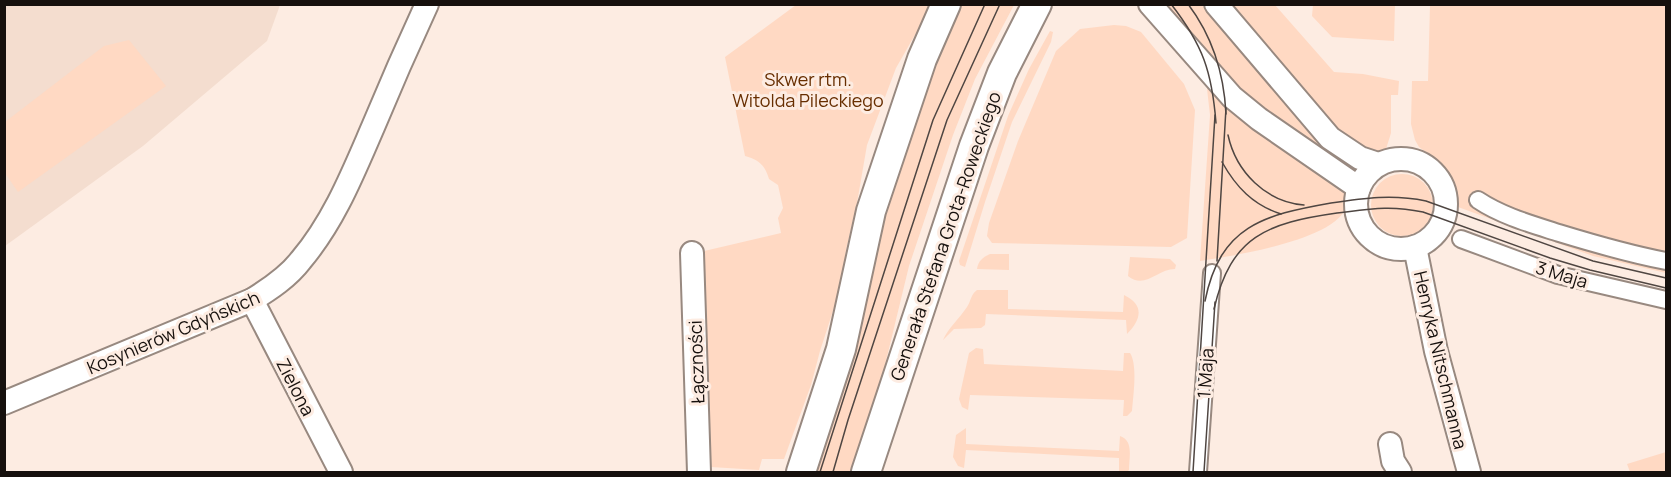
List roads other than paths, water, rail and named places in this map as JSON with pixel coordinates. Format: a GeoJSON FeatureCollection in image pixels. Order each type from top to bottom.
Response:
{"type":"FeatureCollection","features":[{"type":"Feature","properties":{"kind":"street","name":"Kosynierów Gdyńskich"},"geometry":{"type":"LineString","coordinates":[[4,403],[252,300],[286,276],[301,261],[330,219],[353,175],[427,4]]}},
{"type":"Feature","properties":{"kind":"street"},"geometry":{"type":"LineString","coordinates":[[801,472],[841,349],[871,211],[922,59],[946,4]]}},
{"type":"Feature","properties":{"kind":"street","name":"Generała Stefana Grota-Roweckiego"},"geometry":{"type":"LineString","coordinates":[[866,472],[974,146],[1002,73],[1037,4]]}},
{"type":"Feature","properties":{"kind":"street"},"geometry":{"type":"LineString","coordinates":[[1018,39],[1053,4]]}},
{"type":"Feature","properties":{"kind":"street"},"geometry":{"type":"LineString","coordinates":[[1150,4],[1232,98],[1359,188]]}},
{"type":"Feature","properties":{"kind":"street"},"geometry":{"type":"LineString","coordinates":[[1216,4],[1330,138],[1360,158],[1378,164]]}},
{"type":"Feature","properties":{"kind":"street"},"geometry":{"type":"LineString","coordinates":[[1400,158],[1415,160],[1429,167],[1439,178],[1445,192],[1447,207],[1438,231],[1428,241],[1415,247],[1401,249],[1373,240],[1363,229],[1356,210],[1359,188],[1367,174],[1378,164],[1400,158]]}},
{"type":"Feature","properties":{"kind":"street"},"geometry":{"type":"LineString","coordinates":[[1478,200],[1522,221],[1620,252],[1666,261]]}},
{"type":"Feature","properties":{"kind":"street","name":"3 Maja"},"geometry":{"type":"LineString","coordinates":[[1461,239],[1558,275],[1666,300]]}},
{"type":"Feature","properties":{"kind":"street","name":"Henryka Nitschmanna"},"geometry":{"type":"LineString","coordinates":[[1415,247],[1436,351],[1468,472]]}},
{"type":"Feature","properties":{"kind":"street","name":"Łączności"},"geometry":{"type":"LineString","coordinates":[[692,252],[699,472]]}},
{"type":"Feature","properties":{"kind":"street","name":"1 Maja"},"geometry":{"type":"LineString","coordinates":[[1198,472],[1212,273]]}},
{"type":"Feature","properties":{"kind":"street","name":"Zielona"},"geometry":{"type":"LineString","coordinates":[[252,300],[341,472]]}},
{"type":"Feature","properties":{"kind":"street"},"geometry":{"type":"LineString","coordinates":[[1390,444],[1394,461],[1400,472]]}},
{"type":"Feature","properties":{"kind":"tram line"},"geometry":{"type":"LineString","coordinates":[[820,472],[933,120],[985,4]]}},
{"type":"Feature","properties":{"kind":"tram line"},"geometry":{"type":"LineString","coordinates":[[833,472],[947,120],[1000,4]]}},
{"type":"Feature","properties":{"kind":"tram line"},"geometry":{"type":"LineString","coordinates":[[1171,4],[1191,33],[1204,60],[1212,89],[1216,123]]}},
{"type":"Feature","properties":{"kind":"tram line"},"geometry":{"type":"LineString","coordinates":[[1188,4],[1204,29],[1216,56],[1223,84],[1226,114]]}},
{"type":"Feature","properties":{"kind":"tram line"},"geometry":{"type":"LineString","coordinates":[[1217,261],[1226,108]]}},
{"type":"Feature","properties":{"kind":"tram line"},"geometry":{"type":"LineString","coordinates":[[1193,472],[1215,115]]}},
{"type":"Feature","properties":{"kind":"tram line"},"geometry":{"type":"LineString","coordinates":[[1228,135],[1238,161],[1255,183],[1277,198],[1304,205]]}},
{"type":"Feature","properties":{"kind":"tram line"},"geometry":{"type":"LineString","coordinates":[[1222,162],[1246,194],[1262,206],[1281,214]]}},
{"type":"Feature","properties":{"kind":"tram line"},"geometry":{"type":"LineString","coordinates":[[1205,301],[1221,256],[1248,228],[1285,213],[1343,201],[1379,198],[1426,201],[1593,261],[1666,278]]}},
{"type":"Feature","properties":{"kind":"tram line"},"geometry":{"type":"LineString","coordinates":[[1214,309],[1221,284],[1231,265],[1242,249],[1256,237],[1291,222],[1312,217],[1380,208],[1423,212],[1550,258],[1666,288]]}},
{"type":"Feature","properties":{"kind":"tram line"},"geometry":{"type":"LineString","coordinates":[[1204,472],[1215,302]]}},
{"type":"Feature","properties":{"kind":"park label","name":"Skwer rtm. Witolda Pileckiego"},"geometry":{"type":"Point","coordinates":[808,89]}}]}
